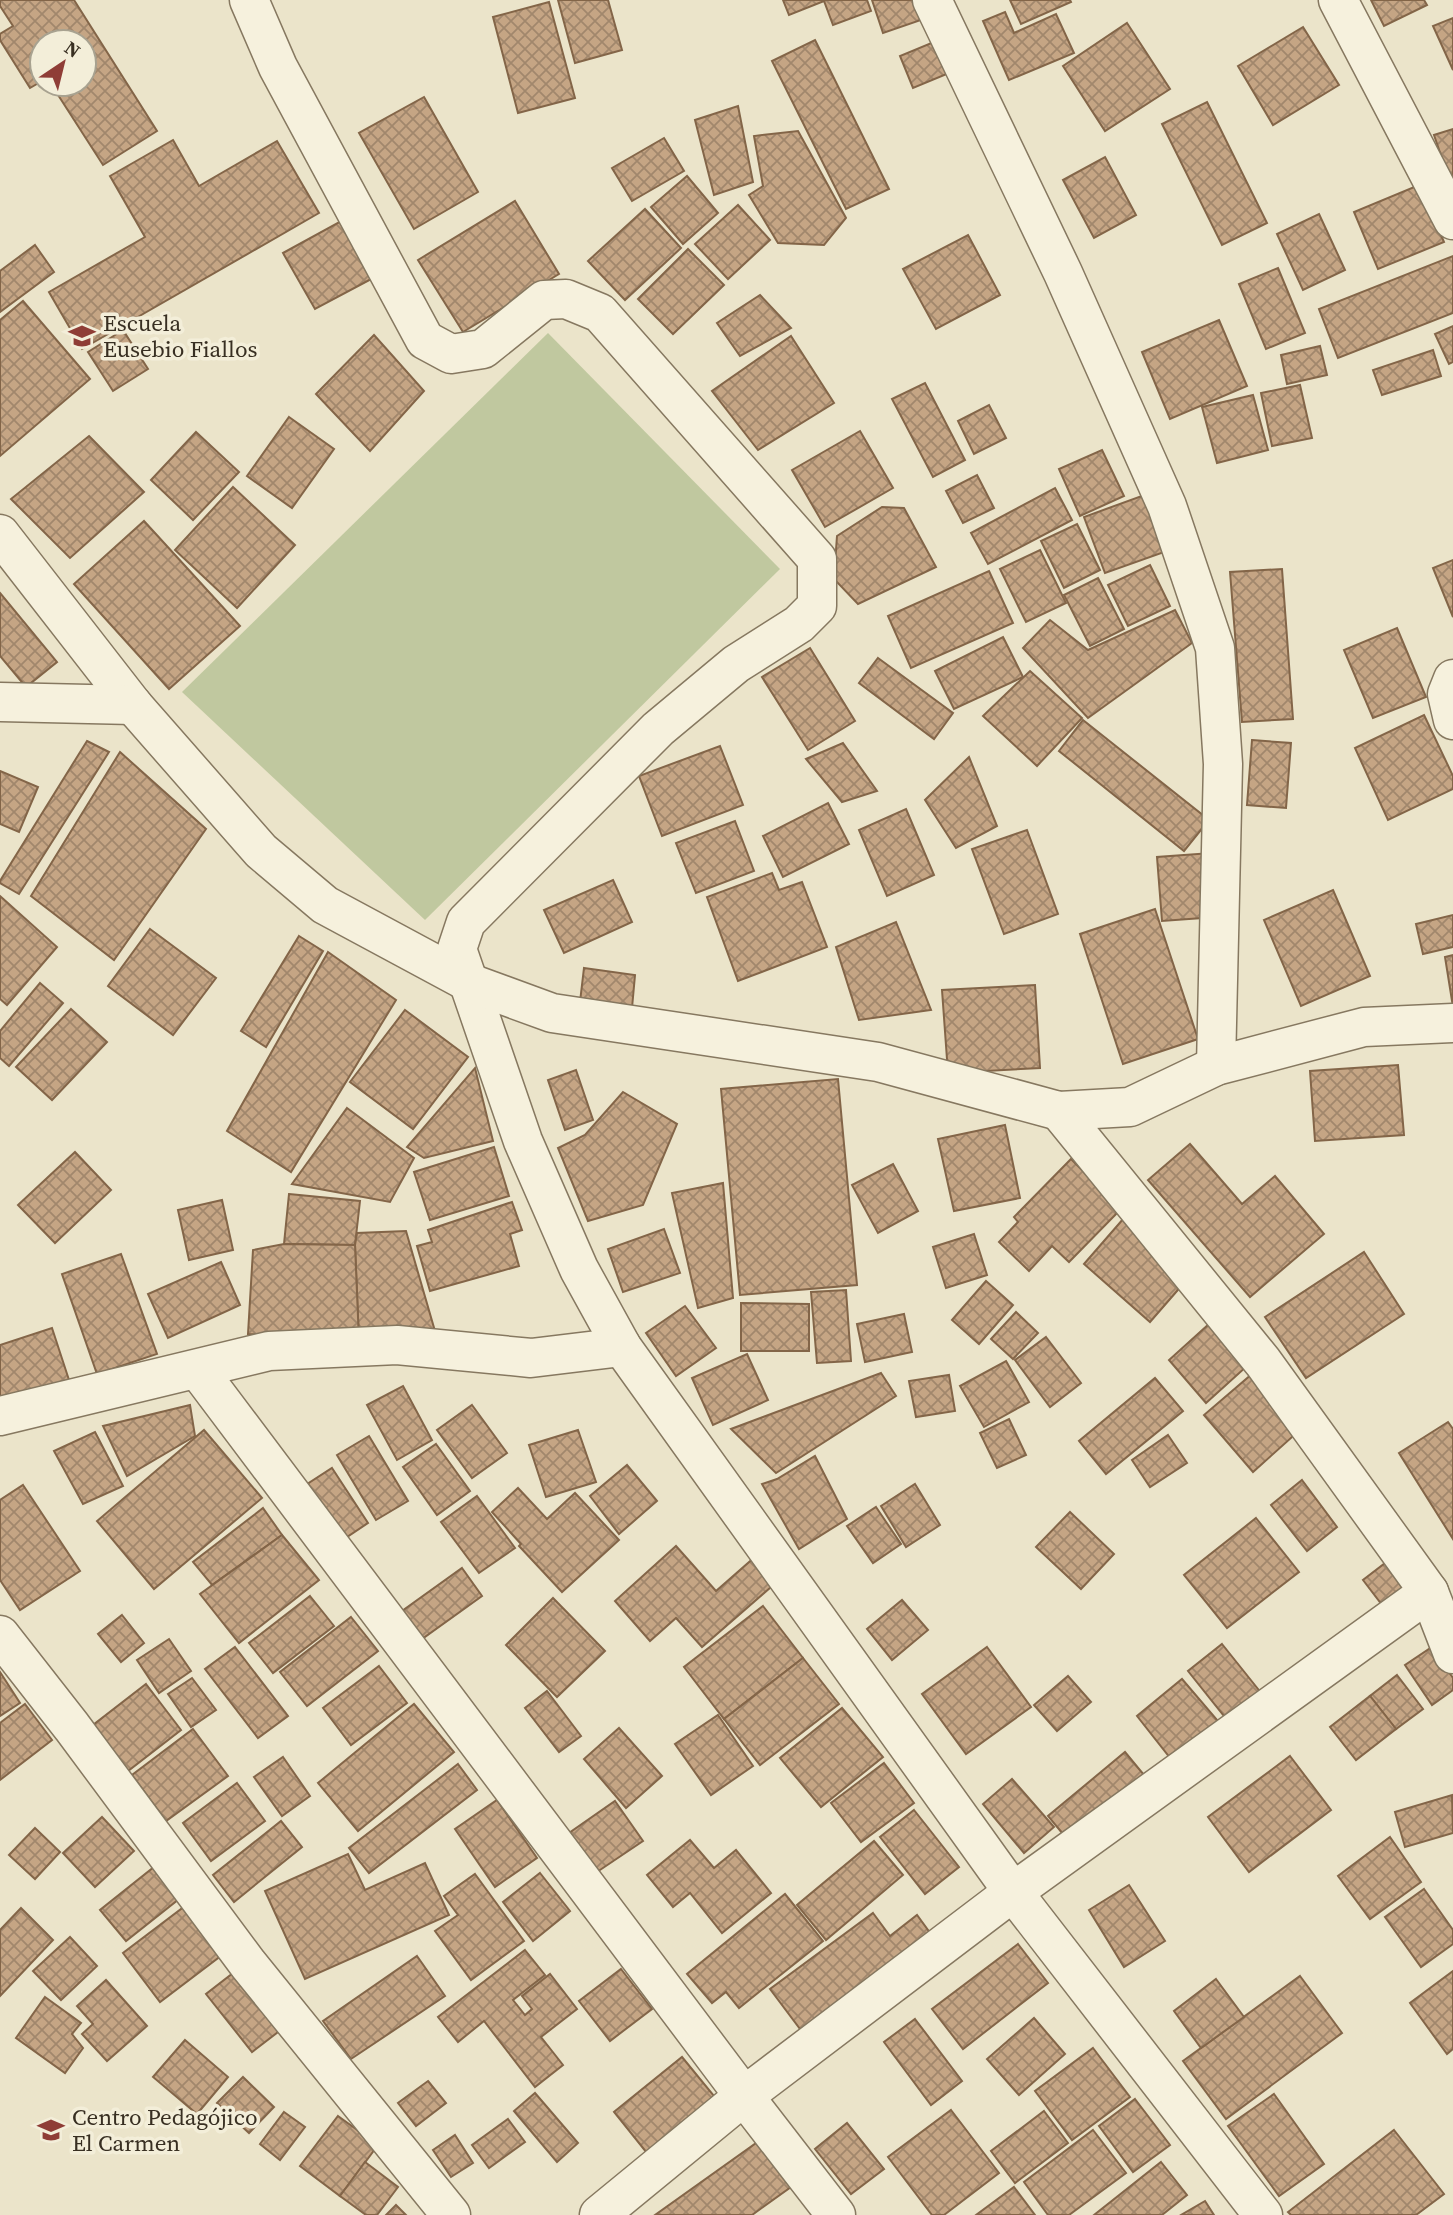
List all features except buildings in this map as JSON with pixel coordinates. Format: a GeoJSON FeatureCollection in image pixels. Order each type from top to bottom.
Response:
{"type":"FeatureCollection","features":[{"type":"Feature","properties":{"kind":"street"},"geometry":{"type":"LineString","coordinates":[[249,0],[278,67],[425,341],[451,354],[483,349],[544,300],[566,299],[600,313],[817,559],[817,606],[799,624],[736,664],[658,729],[466,922],[457,949],[523,1141],[579,1269],[622,1347],[1013,1892],[1263,2215]]}},
{"type":"Feature","properties":{"kind":"street"},"geometry":{"type":"LineString","coordinates":[[932,0],[1063,273],[1167,506],[1215,648],[1223,764],[1216,1066]]}},
{"type":"Feature","properties":{"kind":"street"},"geometry":{"type":"LineString","coordinates":[[1338,0],[1453,220]]}},
{"type":"Feature","properties":{"kind":"street"},"geometry":{"type":"LineString","coordinates":[[0,534],[133,705],[261,851],[325,905],[470,984],[552,1013],[878,1062],[1059,1111],[1130,1107],[1216,1066],[1364,1027],[1453,1023]]}},
{"type":"Feature","properties":{"kind":"street"},"geometry":{"type":"LineString","coordinates":[[1453,678],[1447,694],[1453,720]]}},
{"type":"Feature","properties":{"kind":"street"},"geometry":{"type":"LineString","coordinates":[[0,702],[133,705]]}},
{"type":"Feature","properties":{"kind":"street"},"geometry":{"type":"LineString","coordinates":[[1059,1111],[1264,1362],[1429,1592],[1453,1654]]}},
{"type":"Feature","properties":{"kind":"street"},"geometry":{"type":"LineString","coordinates":[[0,1416],[269,1351],[397,1345],[531,1358],[622,1347]]}},
{"type":"Feature","properties":{"kind":"street"},"geometry":{"type":"LineString","coordinates":[[198,1370],[836,2215]]}},
{"type":"Feature","properties":{"kind":"street"},"geometry":{"type":"LineString","coordinates":[[600,2215],[744,2096],[1013,1892],[1429,1592]]}},
{"type":"Feature","properties":{"kind":"street"},"geometry":{"type":"LineString","coordinates":[[0,1635],[72,1727],[248,1964],[451,2215]]}},
{"type":"Feature","properties":{"kind":"green space"},"geometry":{"type":"Polygon","coordinates":[[[548,333],[780,569],[425,920],[182,692],[548,333]]]}},
{"type":"Feature","properties":{"kind":"place","name":"Escuela Eusebio Fiallos"},"geometry":{"type":"Point","coordinates":[82,336]}},
{"type":"Feature","properties":{"kind":"place","name":"Centro Pedagójico El Carmen"},"geometry":{"type":"Point","coordinates":[51,2130]}}]}
